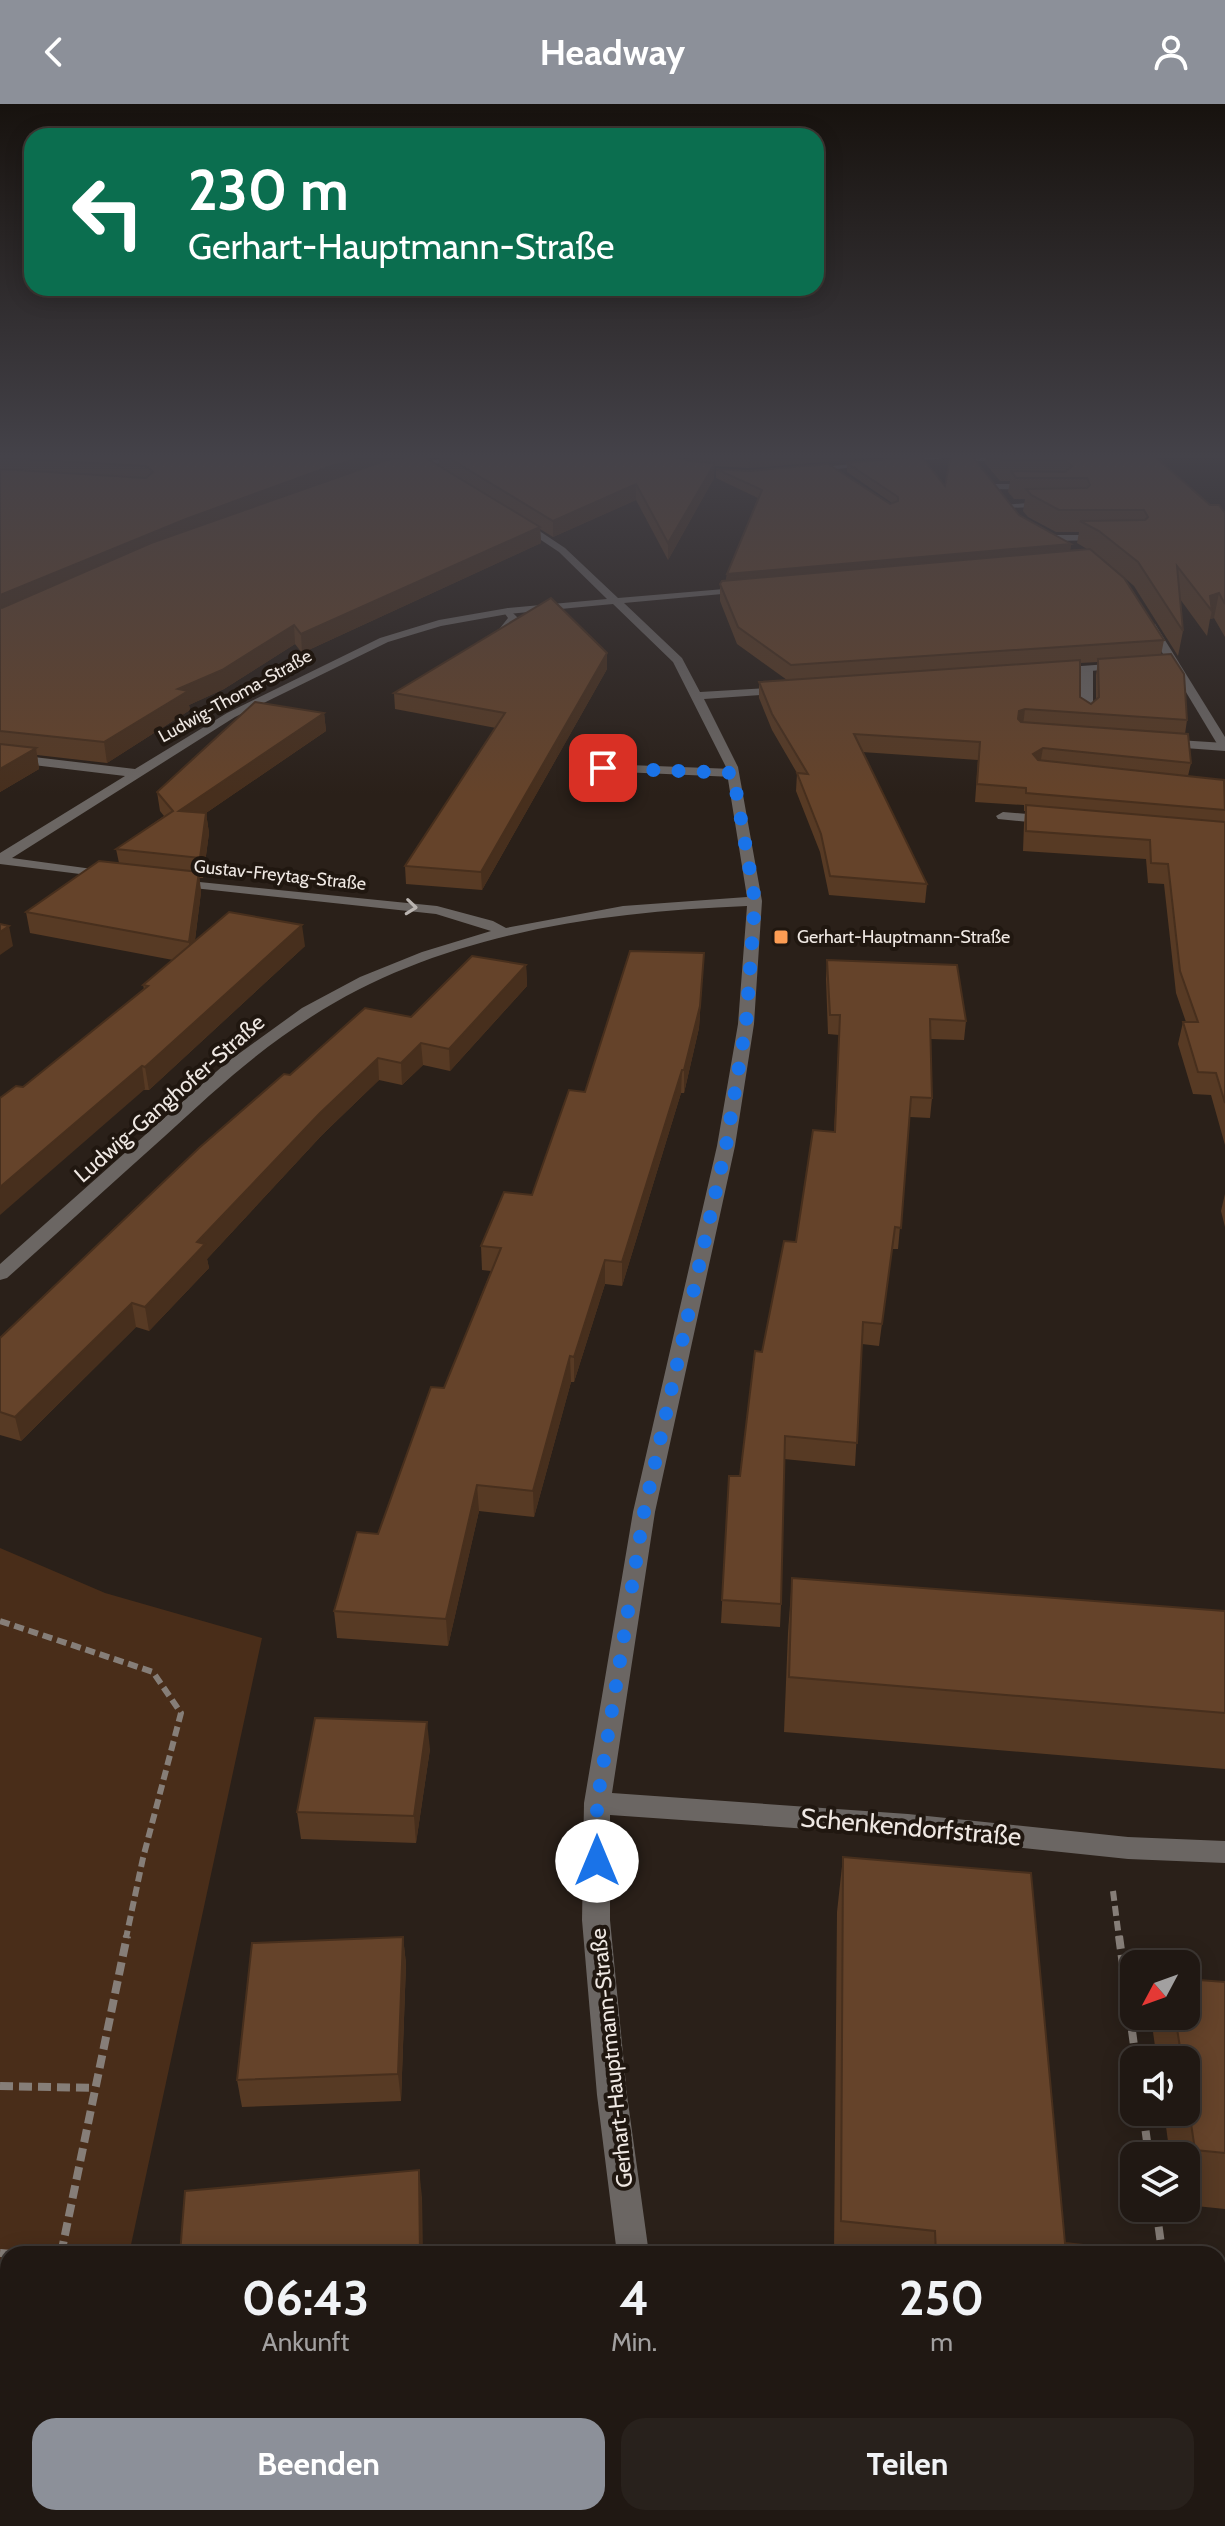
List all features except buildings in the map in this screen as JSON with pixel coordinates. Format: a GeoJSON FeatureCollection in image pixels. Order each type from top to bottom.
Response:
{"type":"FeatureCollection","features":[{"type":"Feature","properties":{"kind":"street","name":"Gerhart-Hauptmann-Straße"},"geometry":{"type":"LineString","coordinates":[[582,568],[678,660],[699,696],[733,773],[755,901],[746,1024],[726,1146],[644,1512],[597,1803],[596,1920],[612,2095],[632,2246]]}},
{"type":"Feature","properties":{"kind":"street","name":"Ludwig-Thoma-Straße"},"geometry":{"type":"LineString","coordinates":[[0,860],[134,773],[231,715],[361,650],[439,623],[508,611],[759,588]]}},
{"type":"Feature","properties":{"kind":"street"},"geometry":{"type":"LineString","coordinates":[[477,652],[501,637],[510,627],[513,618],[508,611]]}},
{"type":"Feature","properties":{"kind":"street"},"geometry":{"type":"LineString","coordinates":[[1143,614],[1225,747]]}},
{"type":"Feature","properties":{"kind":"street"},"geometry":{"type":"LineString","coordinates":[[1159,664],[1174,663]]}},
{"type":"Feature","properties":{"kind":"street"},"geometry":{"type":"LineString","coordinates":[[1040,672],[1130,666]]}},
{"type":"Feature","properties":{"kind":"street"},"geometry":{"type":"LineString","coordinates":[[1087,669],[1087,714]]}},
{"type":"Feature","properties":{"kind":"street"},"geometry":{"type":"LineString","coordinates":[[699,696],[807,688]]}},
{"type":"Feature","properties":{"kind":"street"},"geometry":{"type":"LineString","coordinates":[[1147,742],[1225,747]]}},
{"type":"Feature","properties":{"kind":"street"},"geometry":{"type":"LineString","coordinates":[[0,757],[134,773]]}},
{"type":"Feature","properties":{"kind":"street"},"geometry":{"type":"LineString","coordinates":[[603,768],[733,773]]}},
{"type":"Feature","properties":{"kind":"street"},"geometry":{"type":"LineString","coordinates":[[1003,816],[1066,821]]}},
{"type":"Feature","properties":{"kind":"street"},"geometry":{"type":"LineString","coordinates":[[0,860],[120,876]]}},
{"type":"Feature","properties":{"kind":"street","name":"Gustav-Freytag-Straße"},"geometry":{"type":"LineString","coordinates":[[152,880],[437,910],[488,924],[505,933]]}},
{"type":"Feature","properties":{"kind":"street","name":"Ludwig-Ganghofer-Straße"},"geometry":{"type":"LineString","coordinates":[[0,1274],[252,1049],[294,1021],[394,969],[505,933],[637,910],[700,902],[755,901]]}},
{"type":"Feature","properties":{"kind":"street","name":"Schenkendorfstraße"},"geometry":{"type":"LineString","coordinates":[[597,1803],[908,1825],[1107,1846],[1225,1852]]}},
{"type":"Feature","properties":{"kind":"path"},"geometry":{"type":"LineString","coordinates":[[0,1621],[153,1672],[181,1713],[143,1858],[63,2246]]}},
{"type":"Feature","properties":{"kind":"path"},"geometry":{"type":"LineString","coordinates":[[1107,1846],[1134,2046]]}},
{"type":"Feature","properties":{"kind":"path"},"geometry":{"type":"LineString","coordinates":[[0,2086],[95,2088]]}},
{"type":"Feature","properties":{"kind":"path"},"geometry":{"type":"LineString","coordinates":[[1158,2222],[1161,2246]]}},
{"type":"Feature","properties":{"kind":"shaded area"},"geometry":{"type":"Polygon","coordinates":[[[0,1548],[105,1593],[262,1638],[131,2246],[0,2246],[0,1548]]]}},
{"type":"Feature","properties":{"kind":"place","name":"Gerhart-Hauptmann-Straße"},"geometry":{"type":"Point","coordinates":[781,937]}},
{"type":"Feature","properties":{"kind":"route"},"geometry":{"type":"LineString","coordinates":[[597,1861],[597,1803],[644,1512],[726,1146],[746,1024],[755,901],[733,773],[603,768]]}}]}
